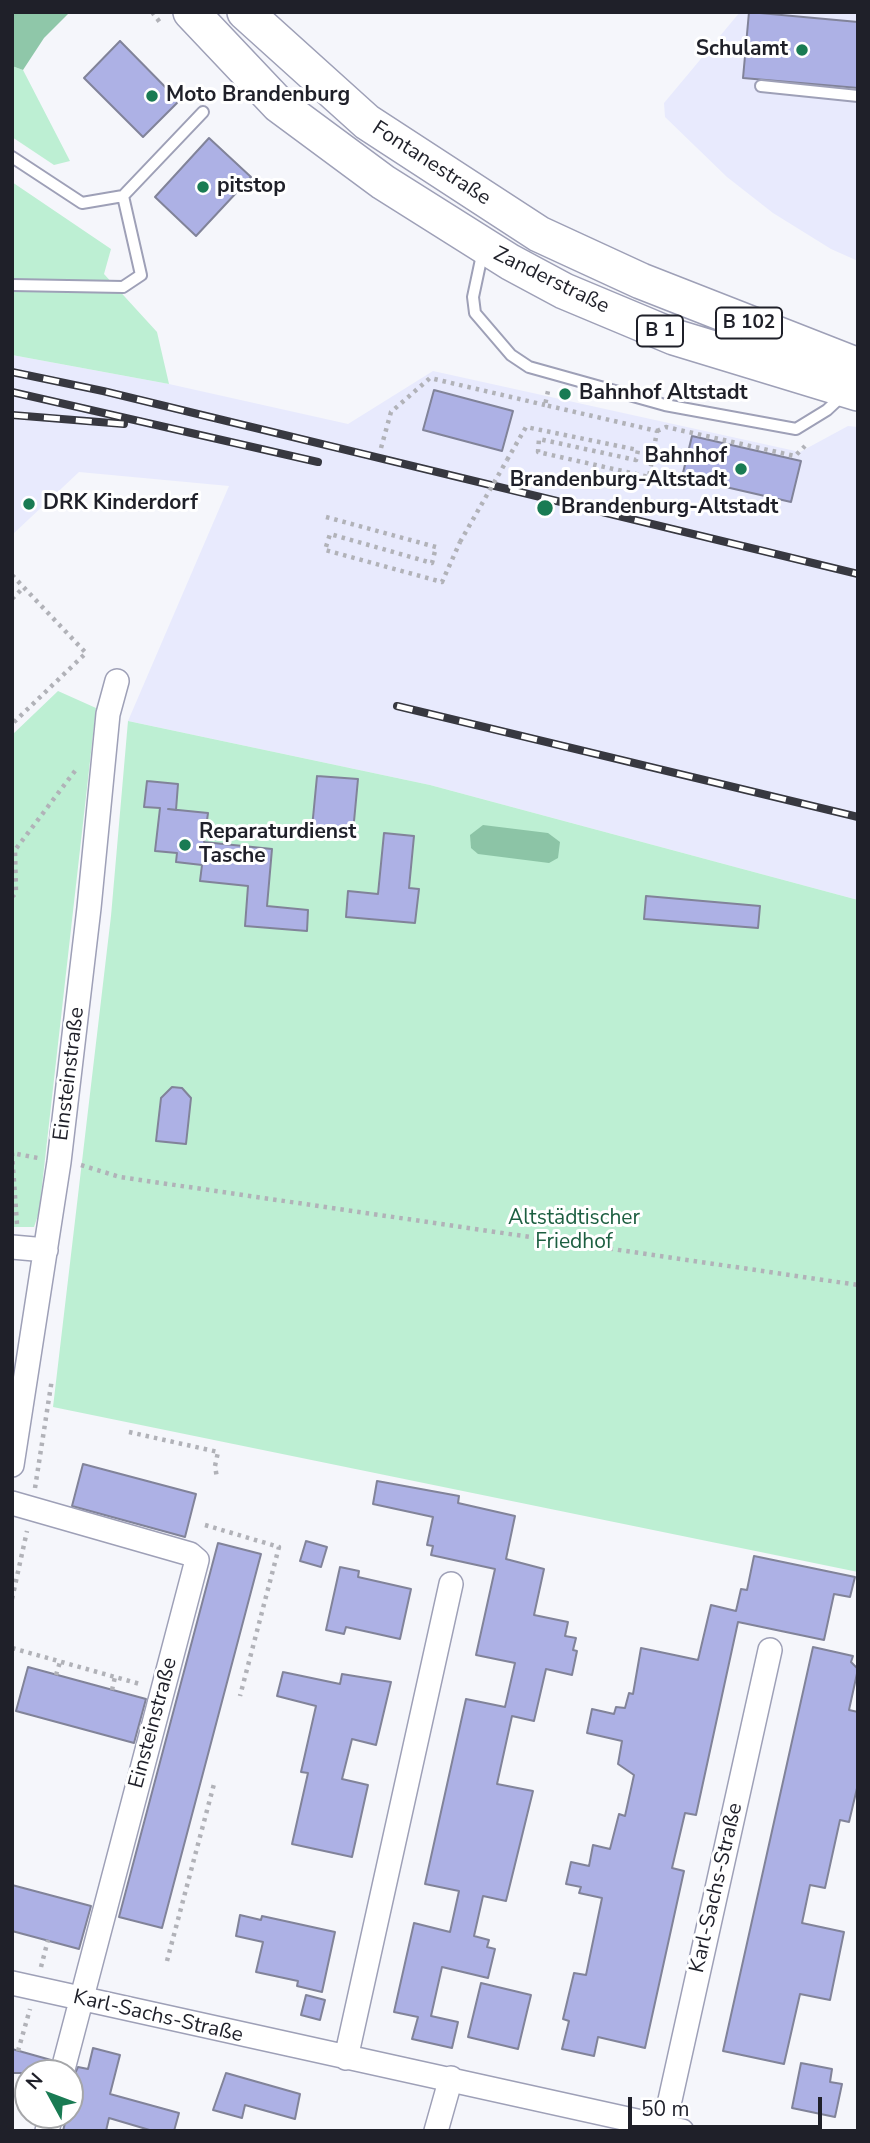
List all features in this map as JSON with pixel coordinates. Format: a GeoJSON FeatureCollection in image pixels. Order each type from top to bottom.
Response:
{"type":"FeatureCollection","features":[{"type":"Feature","properties":{"kind":"main road","name":"Fontanestraße"},"geometry":{"type":"LineString","coordinates":[[191,12],[279,105],[383,181],[484,247]]}},
{"type":"Feature","properties":{"kind":"main road","name":"Fontanestraße"},"geometry":{"type":"LineString","coordinates":[[245,12],[368,122],[539,234],[854,383]]}},
{"type":"Feature","properties":{"kind":"main road","name":"Zanderstraße"},"geometry":{"type":"LineString","coordinates":[[484,247],[564,291],[674,337],[854,383]]}},
{"type":"Feature","properties":{"kind":"street","name":"Einsteinstraße"},"geometry":{"type":"LineString","coordinates":[[12,1465],[59,1162],[89,908],[108,714],[117,681]]}},
{"type":"Feature","properties":{"kind":"street"},"geometry":{"type":"LineString","coordinates":[[15,1247],[46,1250]]}},
{"type":"Feature","properties":{"kind":"street","name":"Einsteinstraße"},"geometry":{"type":"LineString","coordinates":[[12,1503],[190,1554],[197,1560],[66,2059]]}},
{"type":"Feature","properties":{"kind":"street"},"geometry":{"type":"LineString","coordinates":[[346,2058],[451,1584]]}},
{"type":"Feature","properties":{"kind":"street","name":"Karl-Sachs-Straße"},"geometry":{"type":"LineString","coordinates":[[12,1983],[673,2129],[770,1650]]}},
{"type":"Feature","properties":{"kind":"street"},"geometry":{"type":"LineString","coordinates":[[436,2131],[450,2078]]}},
{"type":"Feature","properties":{"kind":"lane"},"geometry":{"type":"LineString","coordinates":[[761,86],[858,96]]}},
{"type":"Feature","properties":{"kind":"lane"},"geometry":{"type":"LineString","coordinates":[[12,157],[82,203],[123,196],[203,112]]}},
{"type":"Feature","properties":{"kind":"lane"},"geometry":{"type":"LineString","coordinates":[[12,285],[123,287],[141,275],[123,196]]}},
{"type":"Feature","properties":{"kind":"lane"},"geometry":{"type":"LineString","coordinates":[[484,247],[473,297],[475,313],[511,355],[529,367],[665,405],[796,429],[827,410],[854,383]]}},
{"type":"Feature","properties":{"kind":"path"},"geometry":{"type":"LineString","coordinates":[[545,405],[552,373]]}},
{"type":"Feature","properties":{"kind":"path"},"geometry":{"type":"LineString","coordinates":[[381,448],[391,412],[430,378],[657,431],[666,427],[795,456]]}},
{"type":"Feature","properties":{"kind":"path"},"geometry":{"type":"LineString","coordinates":[[326,517],[436,547],[432,563],[330,534],[325,550],[442,582],[460,542],[526,426],[638,450],[636,460],[539,439],[538,452],[649,477],[657,431]]}},
{"type":"Feature","properties":{"kind":"path"},"geometry":{"type":"LineString","coordinates":[[12,575],[86,653],[12,724]]}},
{"type":"Feature","properties":{"kind":"path"},"geometry":{"type":"LineString","coordinates":[[12,599],[24,587]]}},
{"type":"Feature","properties":{"kind":"path"},"geometry":{"type":"LineString","coordinates":[[12,897],[16,893],[15,850],[76,768]]}},
{"type":"Feature","properties":{"kind":"path"},"geometry":{"type":"LineString","coordinates":[[15,1247],[12,1153],[120,1177],[858,1285]]}},
{"type":"Feature","properties":{"kind":"path"},"geometry":{"type":"LineString","coordinates":[[129,1432],[218,1452],[215,1466],[217,1478]]}},
{"type":"Feature","properties":{"kind":"path"},"geometry":{"type":"LineString","coordinates":[[205,1525],[279,1547],[240,1696]]}},
{"type":"Feature","properties":{"kind":"path"},"geometry":{"type":"LineString","coordinates":[[12,1648],[162,1690]]}},
{"type":"Feature","properties":{"kind":"path"},"geometry":{"type":"LineString","coordinates":[[57,1675],[60,1662]]}},
{"type":"Feature","properties":{"kind":"path"},"geometry":{"type":"LineString","coordinates":[[112,1690],[115,1677]]}},
{"type":"Feature","properties":{"kind":"path"},"geometry":{"type":"LineString","coordinates":[[167,1961],[214,1784]]}},
{"type":"Feature","properties":{"kind":"path"},"geometry":{"type":"LineString","coordinates":[[19,2051],[35,1988]]}},
{"type":"Feature","properties":{"kind":"shaded area"},"geometry":{"type":"Polygon","coordinates":[[[12,12],[70,12],[44,38],[23,70],[12,66],[12,12]]]}},
{"type":"Feature","properties":{"kind":"shaded area"},"geometry":{"type":"Polygon","coordinates":[[[740,12],[858,12],[858,261],[831,249],[773,213],[727,177],[665,117],[664,103],[740,12]]]}},
{"type":"Feature","properties":{"kind":"shaded area"},"geometry":{"type":"Polygon","coordinates":[[[12,355],[169,384],[348,424],[433,371],[800,452],[848,426],[858,427],[858,900],[430,785],[128,721],[229,486],[79,472],[12,535],[12,355]]]}},
{"type":"Feature","properties":{"kind":"shaded area"},"geometry":{"type":"Polygon","coordinates":[[[483,825],[548,833],[560,842],[558,858],[549,863],[478,854],[471,848],[470,835],[483,825]]]}},
{"type":"Feature","properties":{"kind":"green space"},"geometry":{"type":"Polygon","coordinates":[[[12,66],[23,70],[70,161],[54,165],[12,137],[12,66]]]}},
{"type":"Feature","properties":{"kind":"green space"},"geometry":{"type":"Polygon","coordinates":[[[12,182],[111,249],[104,274],[157,332],[169,384],[12,355],[12,182]]]}},
{"type":"Feature","properties":{"kind":"green space"},"geometry":{"type":"Polygon","coordinates":[[[58,691],[96,708],[39,1212],[34,1227],[12,1227],[12,735],[58,691]]]}},
{"type":"Feature","properties":{"kind":"green space","name":"Altstädtischer Friedhof"},"geometry":{"type":"Polygon","coordinates":[[[128,721],[430,785],[858,900],[858,1572],[53,1407],[111,916],[128,721]]]}},
{"type":"Feature","properties":{"kind":"building","name":"Schulamt"},"geometry":{"type":"Polygon","coordinates":[[[749,12],[858,22],[858,88],[743,78],[749,12]]]}},
{"type":"Feature","properties":{"kind":"building"},"geometry":{"type":"Polygon","coordinates":[[[120,41],[179,101],[143,137],[84,78],[120,41]]]}},
{"type":"Feature","properties":{"kind":"building","name":"pitstop"},"geometry":{"type":"Polygon","coordinates":[[[209,138],[251,177],[196,236],[155,197],[209,138]]]}},
{"type":"Feature","properties":{"kind":"building"},"geometry":{"type":"Polygon","coordinates":[[[434,390],[513,411],[502,451],[423,430],[434,390]]]}},
{"type":"Feature","properties":{"kind":"building","name":"Bahnhof Brandenburg-Altstadt"},"geometry":{"type":"Polygon","coordinates":[[[692,436],[801,461],[791,502],[682,477],[692,436]]]}},
{"type":"Feature","properties":{"kind":"building"},"geometry":{"type":"Polygon","coordinates":[[[317,776],[358,779],[353,832],[312,828],[317,776]]]}},
{"type":"Feature","properties":{"kind":"building"},"geometry":{"type":"Polygon","coordinates":[[[147,781],[178,784],[176,810],[208,813],[204,842],[272,849],[267,906],[308,910],[307,931],[245,926],[248,886],[200,881],[202,865],[176,862],[177,853],[155,851],[160,808],[144,807],[147,781]]]}},
{"type":"Feature","properties":{"kind":"building"},"geometry":{"type":"Polygon","coordinates":[[[384,833],[414,836],[409,888],[419,889],[415,923],[346,917],[348,891],[378,894],[384,833]]]}},
{"type":"Feature","properties":{"kind":"building"},"geometry":{"type":"Polygon","coordinates":[[[646,896],[760,906],[758,928],[644,919],[646,896]]]}},
{"type":"Feature","properties":{"kind":"building"},"geometry":{"type":"Polygon","coordinates":[[[172,1087],[182,1088],[191,1098],[186,1144],[156,1141],[161,1098],[172,1087]]]}},
{"type":"Feature","properties":{"kind":"building"},"geometry":{"type":"Polygon","coordinates":[[[83,1464],[196,1494],[185,1537],[72,1506],[83,1464]]]}},
{"type":"Feature","properties":{"kind":"building"},"geometry":{"type":"Polygon","coordinates":[[[377,1481],[459,1496],[458,1503],[515,1516],[506,1559],[544,1569],[534,1615],[568,1622],[565,1636],[576,1638],[573,1650],[577,1651],[572,1675],[546,1669],[534,1721],[512,1716],[497,1784],[533,1791],[506,1901],[483,1896],[474,1936],[489,1940],[487,1947],[495,1949],[488,1978],[442,1967],[431,2016],[458,2022],[452,2048],[412,2039],[418,2017],[394,2012],[414,1923],[450,1932],[459,1891],[425,1884],[466,1699],[505,1707],[515,1663],[476,1655],[495,1569],[431,1555],[433,1546],[427,1545],[433,1517],[373,1504],[377,1481]]]}},
{"type":"Feature","properties":{"kind":"building"},"geometry":{"type":"Polygon","coordinates":[[[306,1541],[327,1547],[321,1567],[300,1561],[306,1541]]]}},
{"type":"Feature","properties":{"kind":"building"},"geometry":{"type":"Polygon","coordinates":[[[218,1543],[261,1554],[162,1928],[119,1917],[218,1543]]]}},
{"type":"Feature","properties":{"kind":"building"},"geometry":{"type":"Polygon","coordinates":[[[754,1556],[855,1577],[850,1597],[834,1594],[824,1640],[738,1622],[696,1815],[685,1813],[672,1868],[684,1871],[645,2048],[598,2037],[594,2056],[562,2049],[569,2021],[563,2019],[574,1973],[586,1975],[602,1898],[579,1893],[581,1887],[566,1884],[571,1862],[589,1866],[593,1845],[610,1849],[619,1814],[625,1816],[634,1775],[618,1764],[622,1741],[587,1733],[592,1709],[614,1714],[616,1707],[625,1708],[629,1693],[633,1694],[641,1648],[698,1660],[711,1605],[736,1611],[741,1589],[747,1590],[754,1556]]]}},
{"type":"Feature","properties":{"kind":"building"},"geometry":{"type":"Polygon","coordinates":[[[340,1567],[359,1571],[358,1577],[411,1589],[400,1639],[346,1627],[344,1634],[326,1630],[340,1567]]]}},
{"type":"Feature","properties":{"kind":"building"},"geometry":{"type":"Polygon","coordinates":[[[813,1647],[853,1656],[851,1662],[858,1669],[849,1710],[858,1712],[858,1784],[849,1822],[840,1820],[825,1888],[810,1885],[802,1923],[844,1932],[830,2000],[800,1994],[784,2064],[723,2051],[813,1647]]]}},
{"type":"Feature","properties":{"kind":"building"},"geometry":{"type":"Polygon","coordinates":[[[28,1667],[146,1699],[134,1743],[16,1711],[28,1667]]]}},
{"type":"Feature","properties":{"kind":"building"},"geometry":{"type":"Polygon","coordinates":[[[283,1672],[340,1684],[342,1674],[391,1682],[376,1745],[352,1739],[342,1779],[368,1785],[352,1857],[292,1844],[308,1773],[301,1772],[316,1706],[277,1696],[283,1672]]]}},
{"type":"Feature","properties":{"kind":"building"},"geometry":{"type":"Polygon","coordinates":[[[12,1885],[91,1906],[79,1949],[12,1931],[12,1885]]]}},
{"type":"Feature","properties":{"kind":"building"},"geometry":{"type":"Polygon","coordinates":[[[240,1915],[261,1920],[262,1916],[335,1932],[322,1992],[297,1986],[298,1981],[256,1972],[263,1942],[236,1936],[240,1915]]]}},
{"type":"Feature","properties":{"kind":"building"},"geometry":{"type":"Polygon","coordinates":[[[481,1983],[531,1995],[518,2049],[468,2037],[481,1983]]]}},
{"type":"Feature","properties":{"kind":"building"},"geometry":{"type":"Polygon","coordinates":[[[306,1995],[325,2000],[320,2020],[301,2015],[306,1995]]]}},
{"type":"Feature","properties":{"kind":"building"},"geometry":{"type":"Polygon","coordinates":[[[93,2048],[120,2055],[110,2094],[179,2113],[174,2131],[153,2131],[109,2118],[106,2131],[63,2131],[84,2129],[84,2068],[88,2069],[93,2048]]]}},
{"type":"Feature","properties":{"kind":"building"},"geometry":{"type":"Polygon","coordinates":[[[12,2049],[47,2059],[14,2059],[12,2073],[12,2049]]]}},
{"type":"Feature","properties":{"kind":"building"},"geometry":{"type":"Polygon","coordinates":[[[801,2063],[832,2069],[830,2082],[842,2084],[835,2117],[792,2108],[801,2063]]]}},
{"type":"Feature","properties":{"kind":"building"},"geometry":{"type":"Polygon","coordinates":[[[226,2073],[300,2094],[295,2119],[245,2105],[242,2118],[213,2110],[226,2073]]]}},
{"type":"Feature","properties":{"kind":"railway"},"geometry":{"type":"LineString","coordinates":[[12,372],[103,391],[858,574]]}},
{"type":"Feature","properties":{"kind":"railway"},"geometry":{"type":"LineString","coordinates":[[12,392],[318,462]]}},
{"type":"Feature","properties":{"kind":"railway"},"geometry":{"type":"LineString","coordinates":[[12,415],[124,424]]}},
{"type":"Feature","properties":{"kind":"railway"},"geometry":{"type":"LineString","coordinates":[[397,706],[858,817]]}},
{"type":"Feature","properties":{"kind":"place","name":"Schulamt"},"geometry":{"type":"Point","coordinates":[802,50]}},
{"type":"Feature","properties":{"kind":"place","name":"Moto Brandenburg"},"geometry":{"type":"Point","coordinates":[152,96]}},
{"type":"Feature","properties":{"kind":"place","name":"pitstop"},"geometry":{"type":"Point","coordinates":[203,187]}},
{"type":"Feature","properties":{"kind":"place","name":"Bahnhof Altstadt"},"geometry":{"type":"Point","coordinates":[565,394]}},
{"type":"Feature","properties":{"kind":"place","name":"Bahnhof Brandenburg-Altstadt"},"geometry":{"type":"Point","coordinates":[741,469]}},
{"type":"Feature","properties":{"kind":"place","name":"DRK Kinderdorf"},"geometry":{"type":"Point","coordinates":[29,504]}},
{"type":"Feature","properties":{"kind":"place","name":"Brandenburg-Altstadt"},"geometry":{"type":"Point","coordinates":[545,508]}},
{"type":"Feature","properties":{"kind":"place","name":"Reparaturdienst Tasche"},"geometry":{"type":"Point","coordinates":[185,845]}}]}
